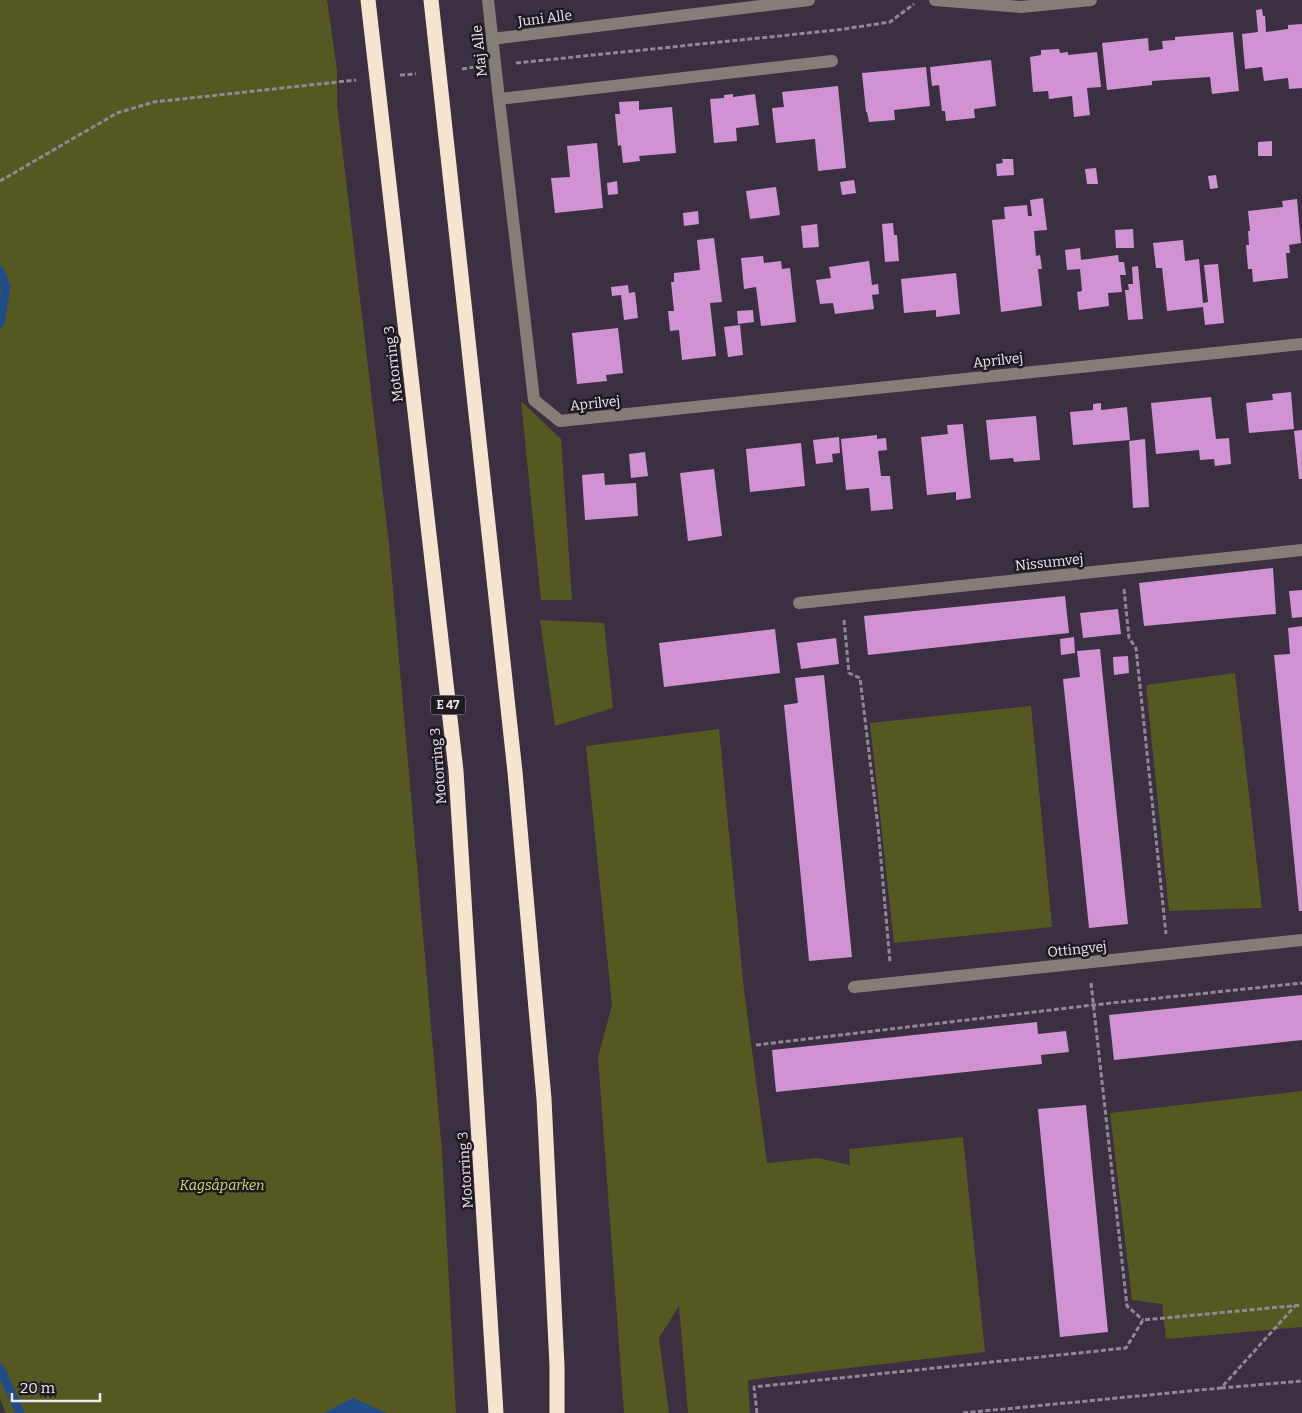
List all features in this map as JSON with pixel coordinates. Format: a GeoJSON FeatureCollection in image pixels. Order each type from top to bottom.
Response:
{"type":"FeatureCollection","features":[{"type":"Feature","properties":{"kind":"highway","name":"Motorring 3"},"geometry":{"type":"LineString","coordinates":[[368,0],[456,771],[496,1413]]}},
{"type":"Feature","properties":{"kind":"highway"},"geometry":{"type":"LineString","coordinates":[[431,0],[515,772],[544,1099],[557,1366],[557,1413]]}},
{"type":"Feature","properties":{"kind":"highway"},"geometry":{"type":"LineString","coordinates":[[557,1366],[564,1413]]}},
{"type":"Feature","properties":{"kind":"street","name":"Maj Alle"},"geometry":{"type":"LineString","coordinates":[[488,0],[499,99]]}},
{"type":"Feature","properties":{"kind":"street","name":"Juni Alle"},"geometry":{"type":"LineString","coordinates":[[492,39],[809,0]]}},
{"type":"Feature","properties":{"kind":"street"},"geometry":{"type":"LineString","coordinates":[[935,0],[1021,7],[1091,0]]}},
{"type":"Feature","properties":{"kind":"street"},"geometry":{"type":"LineString","coordinates":[[499,99],[832,61]]}},
{"type":"Feature","properties":{"kind":"street","name":"Aprilvej"},"geometry":{"type":"LineString","coordinates":[[499,99],[534,400],[560,421],[1302,344]]}},
{"type":"Feature","properties":{"kind":"street","name":"Nissumvej"},"geometry":{"type":"LineString","coordinates":[[799,603],[1302,550]]}},
{"type":"Feature","properties":{"kind":"street","name":"Ottingvej"},"geometry":{"type":"LineString","coordinates":[[854,987],[1302,940]]}},
{"type":"Feature","properties":{"kind":"path"},"geometry":{"type":"LineString","coordinates":[[795,34],[890,22],[920,0]]}},
{"type":"Feature","properties":{"kind":"path"},"geometry":{"type":"LineString","coordinates":[[0,180],[117,113],[154,102],[191,97]]}},
{"type":"Feature","properties":{"kind":"path"},"geometry":{"type":"LineString","coordinates":[[1122,569],[1129,638],[1136,648],[1168,954]]}},
{"type":"Feature","properties":{"kind":"path"},"geometry":{"type":"LineString","coordinates":[[842,599],[849,674],[860,678],[878,827],[892,983]]}},
{"type":"Feature","properties":{"kind":"path"},"geometry":{"type":"LineString","coordinates":[[1088,963],[1126,1306],[1143,1320],[1302,1305]]}},
{"type":"Feature","properties":{"kind":"path"},"geometry":{"type":"LineString","coordinates":[[756,1045],[1093,1005],[1302,983]]}},
{"type":"Feature","properties":{"kind":"path"},"geometry":{"type":"LineString","coordinates":[[1221,1388],[1296,1306]]}},
{"type":"Feature","properties":{"kind":"path"},"geometry":{"type":"LineString","coordinates":[[756,1413],[754,1387],[1126,1348],[1143,1320]]}},
{"type":"Feature","properties":{"kind":"path"},"geometry":{"type":"LineString","coordinates":[[963,1413],[1302,1381]]}},
{"type":"Feature","properties":{"kind":"green space","name":"Kagsåparken"},"geometry":{"type":"Polygon","coordinates":[[[0,0],[327,0],[337,70],[337,104],[389,544],[442,1152],[456,1413],[6,1413],[0,1399],[0,0]]]}},
{"type":"Feature","properties":{"kind":"green space"},"geometry":{"type":"Polygon","coordinates":[[[521,401],[561,439],[572,600],[541,600],[521,401]]]}},
{"type":"Feature","properties":{"kind":"green space"},"geometry":{"type":"Polygon","coordinates":[[[540,620],[604,623],[613,708],[555,726],[540,620]]]}},
{"type":"Feature","properties":{"kind":"green space"},"geometry":{"type":"Polygon","coordinates":[[[1235,673],[1262,908],[1169,911],[1146,685],[1235,673]]]}},
{"type":"Feature","properties":{"kind":"green space"},"geometry":{"type":"Polygon","coordinates":[[[1031,706],[1052,927],[894,943],[870,723],[1031,706]]]}},
{"type":"Feature","properties":{"kind":"green space"},"geometry":{"type":"Polygon","coordinates":[[[719,729],[744,990],[767,1163],[818,1158],[850,1165],[849,1149],[963,1137],[985,1352],[748,1380],[750,1413],[688,1413],[679,1306],[659,1338],[669,1413],[624,1413],[598,1057],[612,1005],[586,746],[719,729]]]}},
{"type":"Feature","properties":{"kind":"green space"},"geometry":{"type":"Polygon","coordinates":[[[1302,1091],[1302,1327],[1166,1339],[1162,1304],[1132,1300],[1110,1113],[1302,1091]]]}},
{"type":"Feature","properties":{"kind":"water"},"geometry":{"type":"Polygon","coordinates":[[[353,1398],[387,1413],[324,1413],[353,1398]]]}},
{"type":"Feature","properties":{"kind":"building"},"geometry":{"type":"Polygon","coordinates":[[[1262,9],[1263,16],[1265,16],[1266,32],[1288,29],[1288,25],[1302,24],[1302,88],[1289,89],[1288,78],[1264,81],[1262,67],[1245,69],[1242,34],[1258,32],[1256,10],[1262,9]]]}},
{"type":"Feature","properties":{"kind":"building"},"geometry":{"type":"Polygon","coordinates":[[[1233,32],[1239,91],[1212,94],[1210,77],[1152,81],[1152,85],[1107,90],[1102,43],[1148,38],[1149,51],[1163,49],[1162,41],[1175,40],[1175,37],[1233,32]]]}},
{"type":"Feature","properties":{"kind":"building"},"geometry":{"type":"Polygon","coordinates":[[[1059,49],[1060,53],[1068,52],[1068,55],[1097,52],[1101,87],[1087,88],[1090,115],[1074,117],[1072,96],[1049,99],[1048,91],[1033,92],[1030,57],[1041,55],[1041,50],[1059,49]]]}},
{"type":"Feature","properties":{"kind":"building"},"geometry":{"type":"Polygon","coordinates":[[[991,60],[996,106],[974,109],[975,118],[946,121],[945,111],[942,111],[939,85],[932,86],[930,67],[991,60]]]}},
{"type":"Feature","properties":{"kind":"building"},"geometry":{"type":"Polygon","coordinates":[[[926,67],[930,106],[894,110],[895,120],[869,122],[866,112],[862,73],[926,67]]]}},
{"type":"Feature","properties":{"kind":"building"},"geometry":{"type":"Polygon","coordinates":[[[838,86],[846,168],[818,171],[815,139],[776,143],[772,108],[784,107],[782,92],[838,86]]]}},
{"type":"Feature","properties":{"kind":"building"},"geometry":{"type":"Polygon","coordinates":[[[733,94],[733,97],[755,94],[759,125],[736,128],[737,141],[714,143],[710,99],[724,98],[724,95],[733,94]]]}},
{"type":"Feature","properties":{"kind":"building"},"geometry":{"type":"Polygon","coordinates":[[[639,101],[639,110],[672,107],[676,153],[639,156],[640,161],[623,163],[621,145],[618,146],[615,114],[620,114],[619,102],[639,101]]]}},
{"type":"Feature","properties":{"kind":"building"},"geometry":{"type":"Polygon","coordinates":[[[1272,141],[1272,156],[1258,156],[1258,142],[1272,141]]]}},
{"type":"Feature","properties":{"kind":"building"},"geometry":{"type":"Polygon","coordinates":[[[597,143],[603,208],[555,213],[551,178],[570,177],[567,146],[597,143]]]}},
{"type":"Feature","properties":{"kind":"building"},"geometry":{"type":"Polygon","coordinates":[[[1002,159],[1013,159],[1014,175],[997,176],[996,164],[1003,163],[1002,159]]]}},
{"type":"Feature","properties":{"kind":"building"},"geometry":{"type":"Polygon","coordinates":[[[1096,168],[1098,184],[1087,184],[1085,169],[1096,168]]]}},
{"type":"Feature","properties":{"kind":"building"},"geometry":{"type":"Polygon","coordinates":[[[1216,175],[1218,188],[1210,189],[1208,176],[1216,175]]]}},
{"type":"Feature","properties":{"kind":"building"},"geometry":{"type":"Polygon","coordinates":[[[854,180],[856,193],[842,195],[840,182],[854,180]]]}},
{"type":"Feature","properties":{"kind":"building"},"geometry":{"type":"Polygon","coordinates":[[[617,181],[618,194],[608,195],[607,183],[617,181]]]}},
{"type":"Feature","properties":{"kind":"building"},"geometry":{"type":"Polygon","coordinates":[[[776,187],[780,215],[750,219],[746,191],[776,187]]]}},
{"type":"Feature","properties":{"kind":"building"},"geometry":{"type":"Polygon","coordinates":[[[1043,198],[1047,230],[1034,231],[1036,256],[1040,255],[1042,269],[1038,269],[1042,306],[1001,312],[992,220],[1005,219],[1004,207],[1027,205],[1028,216],[1032,216],[1030,200],[1043,198]]]}},
{"type":"Feature","properties":{"kind":"building"},"geometry":{"type":"Polygon","coordinates":[[[1297,199],[1301,243],[1289,245],[1290,253],[1286,253],[1288,278],[1253,282],[1252,269],[1248,269],[1246,245],[1249,245],[1248,231],[1250,231],[1248,211],[1283,207],[1282,201],[1297,199]]]}},
{"type":"Feature","properties":{"kind":"building"},"geometry":{"type":"Polygon","coordinates":[[[698,211],[699,224],[684,226],[683,213],[698,211]]]}},
{"type":"Feature","properties":{"kind":"building"},"geometry":{"type":"Polygon","coordinates":[[[893,223],[894,235],[897,235],[899,261],[885,262],[882,224],[893,223]]]}},
{"type":"Feature","properties":{"kind":"building"},"geometry":{"type":"Polygon","coordinates":[[[817,224],[819,247],[803,248],[801,226],[817,224]]]}},
{"type":"Feature","properties":{"kind":"building"},"geometry":{"type":"Polygon","coordinates":[[[1133,229],[1134,248],[1116,248],[1115,230],[1133,229]]]}},
{"type":"Feature","properties":{"kind":"building"},"geometry":{"type":"Polygon","coordinates":[[[714,238],[722,302],[710,303],[716,356],[682,360],[679,330],[670,331],[668,311],[674,311],[671,282],[674,282],[674,273],[700,270],[697,240],[714,238]]]}},
{"type":"Feature","properties":{"kind":"building"},"geometry":{"type":"Polygon","coordinates":[[[1183,240],[1185,261],[1199,259],[1203,303],[1208,302],[1204,265],[1218,264],[1224,323],[1205,325],[1203,307],[1167,311],[1162,268],[1156,268],[1153,243],[1183,240]]]}},
{"type":"Feature","properties":{"kind":"building"},"geometry":{"type":"Polygon","coordinates":[[[1080,248],[1081,260],[1118,255],[1119,262],[1124,262],[1126,275],[1120,275],[1122,292],[1108,293],[1109,306],[1079,310],[1077,292],[1082,291],[1080,269],[1067,270],[1065,250],[1080,248]]]}},
{"type":"Feature","properties":{"kind":"building"},"geometry":{"type":"Polygon","coordinates":[[[763,256],[764,263],[781,261],[782,269],[790,268],[796,322],[761,326],[756,287],[744,289],[741,258],[763,256]]]}},
{"type":"Feature","properties":{"kind":"building"},"geometry":{"type":"Polygon","coordinates":[[[869,261],[872,285],[878,284],[879,294],[872,295],[874,309],[835,314],[833,303],[820,304],[816,280],[831,278],[829,267],[869,261]]]}},
{"type":"Feature","properties":{"kind":"building"},"geometry":{"type":"Polygon","coordinates":[[[1138,266],[1143,319],[1128,320],[1125,290],[1129,290],[1128,284],[1133,284],[1132,267],[1138,266]]]}},
{"type":"Feature","properties":{"kind":"building"},"geometry":{"type":"Polygon","coordinates":[[[956,273],[960,314],[936,317],[936,310],[904,313],[901,279],[956,273]]]}},
{"type":"Feature","properties":{"kind":"building"},"geometry":{"type":"Polygon","coordinates":[[[628,285],[629,293],[635,292],[638,318],[624,320],[621,295],[612,296],[611,287],[628,285]]]}},
{"type":"Feature","properties":{"kind":"building"},"geometry":{"type":"Polygon","coordinates":[[[753,310],[754,322],[738,324],[737,311],[753,310]]]}},
{"type":"Feature","properties":{"kind":"building"},"geometry":{"type":"Polygon","coordinates":[[[740,325],[743,355],[728,357],[724,327],[740,325]]]}},
{"type":"Feature","properties":{"kind":"building"},"geometry":{"type":"Polygon","coordinates":[[[618,328],[623,373],[606,375],[607,381],[577,384],[572,333],[618,328]]]}},
{"type":"Feature","properties":{"kind":"building"},"geometry":{"type":"Polygon","coordinates":[[[1291,392],[1294,429],[1249,433],[1246,403],[1273,400],[1272,394],[1291,392]]]}},
{"type":"Feature","properties":{"kind":"building"},"geometry":{"type":"Polygon","coordinates":[[[1211,397],[1216,439],[1229,438],[1231,464],[1215,466],[1214,459],[1200,460],[1199,450],[1156,454],[1151,403],[1211,397]]]}},
{"type":"Feature","properties":{"kind":"building"},"geometry":{"type":"Polygon","coordinates":[[[1101,403],[1101,410],[1127,407],[1130,440],[1073,445],[1070,412],[1093,410],[1093,404],[1101,403]]]}},
{"type":"Feature","properties":{"kind":"building"},"geometry":{"type":"Polygon","coordinates":[[[1036,416],[1040,460],[1014,462],[1013,458],[990,460],[986,420],[1036,416]]]}},
{"type":"Feature","properties":{"kind":"building"},"geometry":{"type":"Polygon","coordinates":[[[963,424],[971,498],[956,500],[956,492],[927,495],[921,437],[948,434],[947,425],[963,424]]]}},
{"type":"Feature","properties":{"kind":"building"},"geometry":{"type":"Polygon","coordinates":[[[1302,430],[1302,479],[1299,479],[1294,431],[1302,430]]]}},
{"type":"Feature","properties":{"kind":"building"},"geometry":{"type":"Polygon","coordinates":[[[877,435],[877,439],[886,438],[887,450],[878,451],[881,476],[890,476],[893,509],[871,511],[869,488],[846,490],[841,439],[877,435]]]}},
{"type":"Feature","properties":{"kind":"building"},"geometry":{"type":"Polygon","coordinates":[[[839,437],[840,453],[832,454],[833,462],[816,464],[813,440],[839,437]]]}},
{"type":"Feature","properties":{"kind":"building"},"geometry":{"type":"Polygon","coordinates":[[[1145,439],[1149,507],[1133,508],[1129,441],[1145,439]]]}},
{"type":"Feature","properties":{"kind":"building"},"geometry":{"type":"Polygon","coordinates":[[[801,443],[805,486],[750,492],[746,449],[801,443]]]}},
{"type":"Feature","properties":{"kind":"building"},"geometry":{"type":"Polygon","coordinates":[[[645,452],[648,476],[631,478],[629,454],[645,452]]]}},
{"type":"Feature","properties":{"kind":"building"},"geometry":{"type":"Polygon","coordinates":[[[714,469],[722,536],[688,541],[680,473],[714,469]]]}},
{"type":"Feature","properties":{"kind":"building"},"geometry":{"type":"Polygon","coordinates":[[[604,473],[605,485],[636,483],[638,516],[585,520],[582,475],[604,473]]]}},
{"type":"Feature","properties":{"kind":"building"},"geometry":{"type":"Polygon","coordinates":[[[1273,568],[1276,614],[1144,626],[1139,583],[1273,568]]]}},
{"type":"Feature","properties":{"kind":"building"},"geometry":{"type":"Polygon","coordinates":[[[1302,590],[1302,617],[1292,618],[1289,591],[1302,590]]]}},
{"type":"Feature","properties":{"kind":"building"},"geometry":{"type":"Polygon","coordinates":[[[1065,596],[1069,633],[868,655],[864,616],[1065,596]]]}},
{"type":"Feature","properties":{"kind":"building"},"geometry":{"type":"Polygon","coordinates":[[[1118,609],[1121,634],[1083,638],[1080,613],[1118,609]]]}},
{"type":"Feature","properties":{"kind":"building"},"geometry":{"type":"Polygon","coordinates":[[[1302,626],[1302,911],[1299,911],[1274,655],[1290,654],[1288,628],[1302,626]]]}},
{"type":"Feature","properties":{"kind":"building"},"geometry":{"type":"Polygon","coordinates":[[[775,629],[780,673],[664,687],[659,643],[775,629]]]}},
{"type":"Feature","properties":{"kind":"building"},"geometry":{"type":"Polygon","coordinates":[[[1074,637],[1075,653],[1061,655],[1060,639],[1074,637]]]}},
{"type":"Feature","properties":{"kind":"building"},"geometry":{"type":"Polygon","coordinates":[[[836,638],[839,664],[801,669],[797,643],[836,638]]]}},
{"type":"Feature","properties":{"kind":"building"},"geometry":{"type":"Polygon","coordinates":[[[1100,649],[1128,924],[1089,928],[1063,679],[1080,677],[1077,651],[1100,649]]]}},
{"type":"Feature","properties":{"kind":"building"},"geometry":{"type":"Polygon","coordinates":[[[1128,656],[1129,673],[1114,675],[1113,657],[1128,656]]]}},
{"type":"Feature","properties":{"kind":"building"},"geometry":{"type":"Polygon","coordinates":[[[824,675],[852,957],[809,961],[784,705],[798,703],[795,678],[824,675]]]}},
{"type":"Feature","properties":{"kind":"building"},"geometry":{"type":"Polygon","coordinates":[[[1302,995],[1302,1040],[1114,1060],[1109,1015],[1302,995]]]}},
{"type":"Feature","properties":{"kind":"building"},"geometry":{"type":"Polygon","coordinates":[[[1037,1022],[1038,1034],[1066,1031],[1069,1052],[1041,1055],[1042,1064],[776,1092],[772,1050],[1037,1022]]]}},
{"type":"Feature","properties":{"kind":"building"},"geometry":{"type":"Polygon","coordinates":[[[1086,1105],[1108,1332],[1060,1337],[1038,1109],[1086,1105]]]}},
{"type":"Feature","properties":{"kind":"waterway"},"geometry":{"type":"LineString","coordinates":[[0,271],[6,287],[0,323]]}},
{"type":"Feature","properties":{"kind":"waterway"},"geometry":{"type":"LineString","coordinates":[[0,1368],[20,1413]]}}]}
